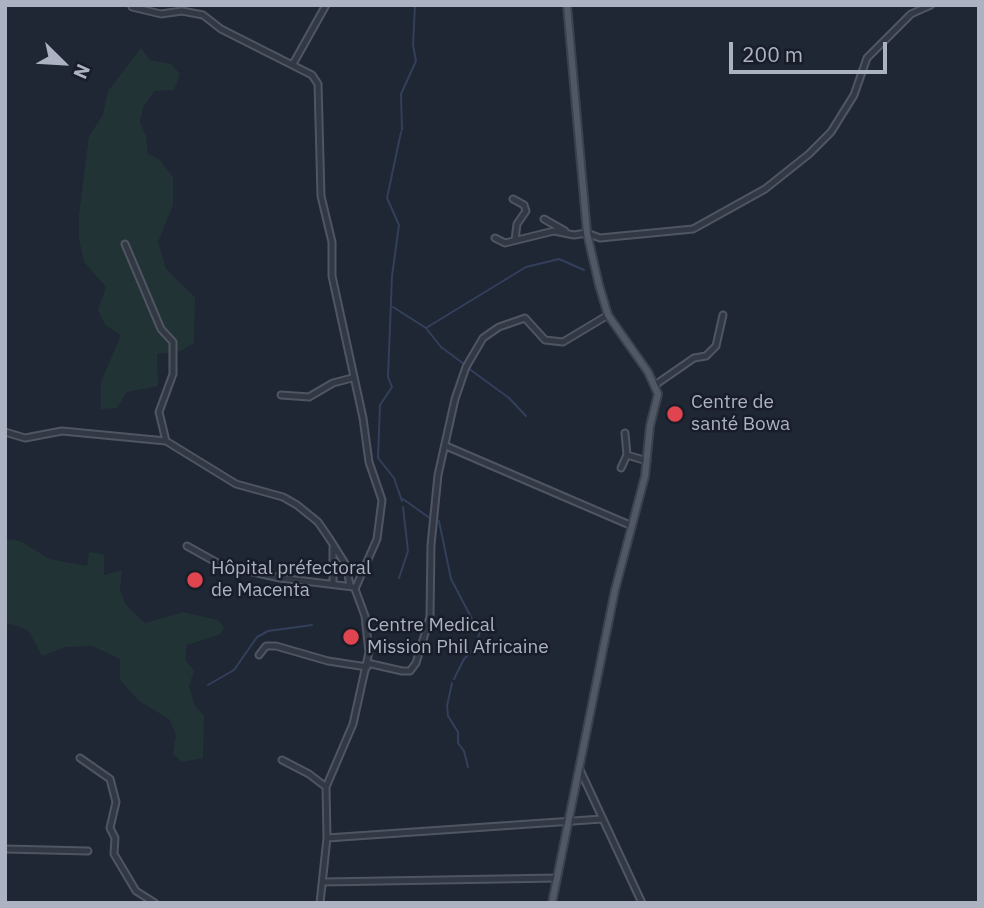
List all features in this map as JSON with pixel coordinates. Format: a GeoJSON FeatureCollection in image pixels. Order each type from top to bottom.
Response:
{"type":"FeatureCollection","features":[{"type":"Feature","properties":{"kind":"main road"},"geometry":{"type":"LineString","coordinates":[[552,903],[615,590],[647,461],[650,426],[658,394],[655,385],[608,315],[587,233],[567,5]]}},
{"type":"Feature","properties":{"kind":"street"},"geometry":{"type":"LineString","coordinates":[[293,64],[326,5]]}},
{"type":"Feature","properties":{"kind":"street"},"geometry":{"type":"LineString","coordinates":[[544,219],[574,235],[587,233],[600,238],[693,229],[765,189],[831,132],[855,95],[867,58],[911,14],[932,5]]}},
{"type":"Feature","properties":{"kind":"street"},"geometry":{"type":"LineString","coordinates":[[132,7],[161,14],[194,9],[312,75],[318,84],[321,196],[332,242],[332,276],[336,306],[363,418],[369,462],[382,500],[377,538],[352,587]]}},
{"type":"Feature","properties":{"kind":"street"},"geometry":{"type":"LineString","coordinates":[[513,199],[524,205],[526,211],[514,235],[515,240]]}},
{"type":"Feature","properties":{"kind":"street"},"geometry":{"type":"LineString","coordinates":[[495,238],[505,243],[565,231]]}},
{"type":"Feature","properties":{"kind":"street"},"geometry":{"type":"LineString","coordinates":[[125,244],[161,329],[173,342],[173,374],[159,412],[166,440]]}},
{"type":"Feature","properties":{"kind":"street"},"geometry":{"type":"LineString","coordinates":[[259,655],[268,645],[386,669],[410,671],[416,663],[430,617],[434,505],[446,446],[461,379],[483,338],[499,327],[525,318],[545,340],[563,342],[608,315]]}},
{"type":"Feature","properties":{"kind":"street"},"geometry":{"type":"LineString","coordinates":[[655,385],[694,358],[706,356],[716,346],[723,315]]}},
{"type":"Feature","properties":{"kind":"street"},"geometry":{"type":"LineString","coordinates":[[281,394],[309,397],[333,383],[352,378]]}},
{"type":"Feature","properties":{"kind":"street"},"geometry":{"type":"LineString","coordinates":[[5,432],[24,438],[62,431],[166,440],[236,484],[283,497],[318,522],[346,565],[367,624],[367,665],[353,724],[326,788],[327,838],[320,903]]}},
{"type":"Feature","properties":{"kind":"street"},"geometry":{"type":"LineString","coordinates":[[621,468],[627,455],[625,433]]}},
{"type":"Feature","properties":{"kind":"street"},"geometry":{"type":"LineString","coordinates":[[446,446],[632,526]]}},
{"type":"Feature","properties":{"kind":"street"},"geometry":{"type":"LineString","coordinates":[[627,455],[647,461]]}},
{"type":"Feature","properties":{"kind":"street"},"geometry":{"type":"LineString","coordinates":[[187,546],[221,565],[280,578],[333,582],[352,587]]}},
{"type":"Feature","properties":{"kind":"street"},"geometry":{"type":"LineString","coordinates":[[333,548],[333,582]]}},
{"type":"Feature","properties":{"kind":"street"},"geometry":{"type":"LineString","coordinates":[[80,758],[110,779],[116,802],[110,828],[115,838],[114,853],[136,891],[155,903]]}},
{"type":"Feature","properties":{"kind":"street"},"geometry":{"type":"LineString","coordinates":[[282,760],[309,774],[326,788]]}},
{"type":"Feature","properties":{"kind":"street"},"geometry":{"type":"LineString","coordinates":[[580,770],[642,903]]}},
{"type":"Feature","properties":{"kind":"street"},"geometry":{"type":"LineString","coordinates":[[327,838],[602,819]]}},
{"type":"Feature","properties":{"kind":"street"},"geometry":{"type":"LineString","coordinates":[[5,849],[88,851]]}},
{"type":"Feature","properties":{"kind":"street"},"geometry":{"type":"LineString","coordinates":[[324,882],[557,878]]}},
{"type":"Feature","properties":{"kind":"shaded area"},"geometry":{"type":"Polygon","coordinates":[[[141,48],[150,60],[171,64],[180,74],[174,90],[154,91],[143,108],[140,122],[146,136],[148,154],[160,160],[173,177],[173,205],[158,242],[166,269],[195,297],[194,343],[180,351],[157,354],[158,386],[127,392],[117,408],[101,409],[101,382],[121,335],[105,325],[98,310],[106,287],[84,262],[79,239],[79,215],[89,136],[103,115],[108,91],[141,48]]]}},
{"type":"Feature","properties":{"kind":"shaded area"},"geometry":{"type":"Polygon","coordinates":[[[5,539],[20,541],[50,559],[87,566],[89,552],[104,554],[104,575],[122,570],[120,590],[126,605],[145,623],[183,612],[218,620],[224,627],[221,634],[187,645],[185,659],[194,671],[189,686],[195,706],[204,716],[203,758],[182,762],[173,754],[176,735],[169,719],[139,701],[120,680],[120,659],[92,646],[65,647],[42,656],[28,630],[5,622],[5,539]]]}},
{"type":"Feature","properties":{"kind":"waterway"},"geometry":{"type":"LineString","coordinates":[[402,130],[401,94],[416,61],[413,45],[415,5]]}},
{"type":"Feature","properties":{"kind":"waterway"},"geometry":{"type":"LineString","coordinates":[[401,132],[387,198],[399,225],[392,276],[388,377],[392,387],[380,405],[378,458],[394,478],[402,501]]}},
{"type":"Feature","properties":{"kind":"waterway"},"geometry":{"type":"LineString","coordinates":[[426,328],[526,267],[559,259],[584,270]]}},
{"type":"Feature","properties":{"kind":"waterway"},"geometry":{"type":"LineString","coordinates":[[393,307],[426,328],[441,347],[464,364]]}},
{"type":"Feature","properties":{"kind":"waterway"},"geometry":{"type":"LineString","coordinates":[[468,368],[509,398],[526,416]]}},
{"type":"Feature","properties":{"kind":"waterway"},"geometry":{"type":"LineString","coordinates":[[403,499],[431,519]]}},
{"type":"Feature","properties":{"kind":"waterway"},"geometry":{"type":"LineString","coordinates":[[399,578],[408,551],[403,507]]}},
{"type":"Feature","properties":{"kind":"waterway"},"geometry":{"type":"LineString","coordinates":[[439,521],[451,579],[473,621],[482,625],[475,648],[464,659],[454,679]]}},
{"type":"Feature","properties":{"kind":"waterway"},"geometry":{"type":"LineString","coordinates":[[208,685],[234,670],[257,637],[268,631],[312,625]]}},
{"type":"Feature","properties":{"kind":"waterway"},"geometry":{"type":"LineString","coordinates":[[452,683],[447,706],[448,716],[458,732],[458,743],[464,751],[468,767]]}},
{"type":"Feature","properties":{"kind":"place","name":"Centre de santé Bowa"},"geometry":{"type":"Point","coordinates":[675,414]}},
{"type":"Feature","properties":{"kind":"place","name":"Hôpital préfectoral de Macenta"},"geometry":{"type":"Point","coordinates":[195,580]}},
{"type":"Feature","properties":{"kind":"place","name":"Centre Medical Mission Phil Africaine"},"geometry":{"type":"Point","coordinates":[351,637]}}]}
